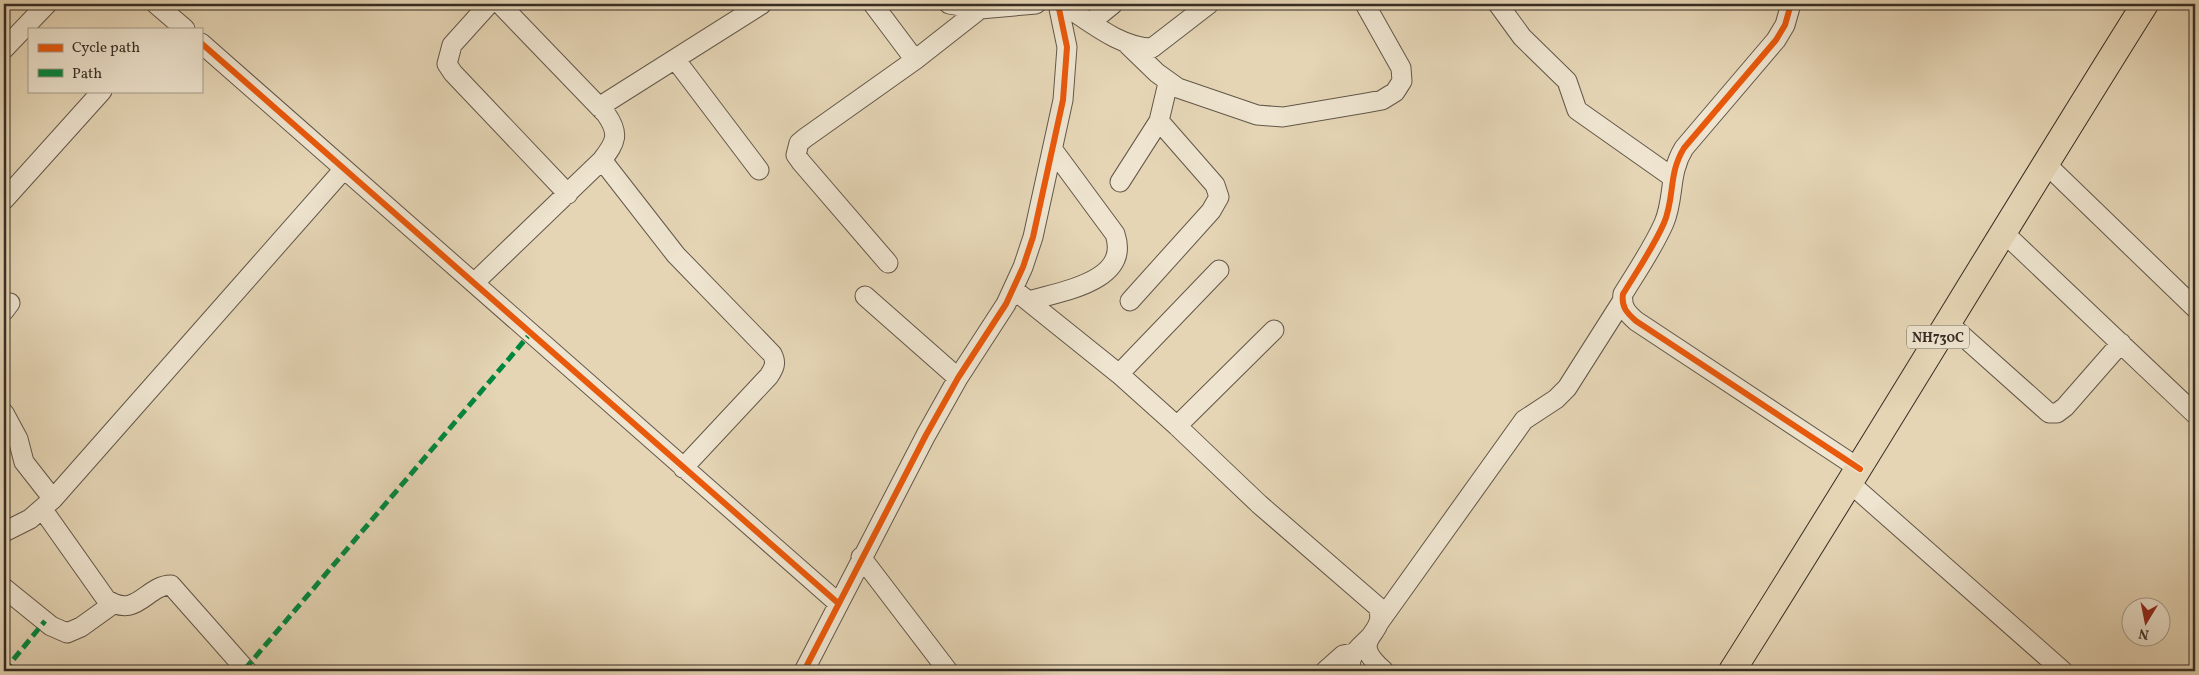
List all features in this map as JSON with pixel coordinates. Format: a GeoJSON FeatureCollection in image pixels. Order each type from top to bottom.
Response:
{"type":"FeatureCollection","features":[{"type":"Feature","properties":{"kind":"highway","name":"NH730C"},"geometry":{"type":"LineString","coordinates":[[1732,671],[1855,476],[2002,231],[2145,4]]}},
{"type":"Feature","properties":{"kind":"street"},"geometry":{"type":"LineString","coordinates":[[4,49],[47,4]]}},
{"type":"Feature","properties":{"kind":"street"},"geometry":{"type":"LineString","coordinates":[[489,4],[452,45],[447,64],[453,73],[568,194]]}},
{"type":"Feature","properties":{"kind":"street"},"geometry":{"type":"LineString","coordinates":[[474,283],[602,160],[613,146],[616,135],[614,124],[599,107],[500,4]]}},
{"type":"Feature","properties":{"kind":"street"},"geometry":{"type":"LineString","coordinates":[[599,107],[762,4]]}},
{"type":"Feature","properties":{"kind":"street"},"geometry":{"type":"LineString","coordinates":[[874,4],[915,60]]}},
{"type":"Feature","properties":{"kind":"street"},"geometry":{"type":"LineString","coordinates":[[949,4],[980,8],[1036,4]]}},
{"type":"Feature","properties":{"kind":"street"},"geometry":{"type":"LineString","coordinates":[[1060,4],[1126,43],[1140,48],[1152,48],[1209,4]]}},
{"type":"Feature","properties":{"kind":"street"},"geometry":{"type":"LineString","coordinates":[[804,671],[862,557],[958,378],[1006,304],[1033,237],[1053,150],[1066,75],[1067,47],[1060,4]]}},
{"type":"Feature","properties":{"kind":"street"},"geometry":{"type":"LineString","coordinates":[[1091,22],[1113,4]]}},
{"type":"Feature","properties":{"kind":"street"},"geometry":{"type":"LineString","coordinates":[[1126,43],[1168,82],[1244,111],[1283,118],[1382,100],[1395,92],[1402,81],[1401,68],[1365,4]]}},
{"type":"Feature","properties":{"kind":"street"},"geometry":{"type":"LineString","coordinates":[[1498,4],[1522,37],[1567,81],[1578,110],[1672,177]]}},
{"type":"Feature","properties":{"kind":"street"},"geometry":{"type":"LineString","coordinates":[[1325,671],[1343,656],[1352,662],[1524,420],[1556,399],[1567,388],[1621,303],[1623,294],[1664,222],[1671,202],[1672,177],[1676,162],[1684,148],[1776,40],[1785,25],[1792,4]]}},
{"type":"Feature","properties":{"kind":"street"},"geometry":{"type":"LineString","coordinates":[[888,263],[796,156],[796,149],[805,138],[915,60],[980,8]]}},
{"type":"Feature","properties":{"kind":"street"},"geometry":{"type":"LineString","coordinates":[[162,16],[183,28]]}},
{"type":"Feature","properties":{"kind":"street"},"geometry":{"type":"LineString","coordinates":[[202,44],[838,603]]}},
{"type":"Feature","properties":{"kind":"street"},"geometry":{"type":"LineString","coordinates":[[675,59],[759,170]]}},
{"type":"Feature","properties":{"kind":"street"},"geometry":{"type":"LineString","coordinates":[[1120,182],[1159,122],[1168,82]]}},
{"type":"Feature","properties":{"kind":"street"},"geometry":{"type":"LineString","coordinates":[[4,199],[101,92]]}},
{"type":"Feature","properties":{"kind":"street"},"geometry":{"type":"LineString","coordinates":[[1130,301],[1212,211],[1219,197],[1215,185],[1159,122]]}},
{"type":"Feature","properties":{"kind":"street"},"geometry":{"type":"LineString","coordinates":[[1029,301],[1098,279],[1111,268],[1117,257],[1118,244],[1115,234],[1053,150]]}},
{"type":"Feature","properties":{"kind":"street"},"geometry":{"type":"LineString","coordinates":[[602,160],[676,255],[772,354],[775,360],[774,368],[768,376],[683,468]]}},
{"type":"Feature","properties":{"kind":"street"},"geometry":{"type":"LineString","coordinates":[[2046,162],[2195,308]]}},
{"type":"Feature","properties":{"kind":"street"},"geometry":{"type":"LineString","coordinates":[[4,532],[30,519],[48,505],[344,169]]}},
{"type":"Feature","properties":{"kind":"street"},"geometry":{"type":"LineString","coordinates":[[2002,231],[2121,343],[2192,406]]}},
{"type":"Feature","properties":{"kind":"street"},"geometry":{"type":"LineString","coordinates":[[1119,374],[1219,270]]}},
{"type":"Feature","properties":{"kind":"street"},"geometry":{"type":"LineString","coordinates":[[1012,288],[1119,374],[1177,426],[1258,504],[1378,607],[1380,614],[1366,646],[1368,654],[1384,671]]}},
{"type":"Feature","properties":{"kind":"street"},"geometry":{"type":"LineString","coordinates":[[865,296],[958,378]]}},
{"type":"Feature","properties":{"kind":"street"},"geometry":{"type":"LineString","coordinates":[[1621,303],[1627,314],[1636,321],[1855,476],[2063,671]]}},
{"type":"Feature","properties":{"kind":"street"},"geometry":{"type":"LineString","coordinates":[[1947,322],[2049,413],[2058,413],[2065,407],[2121,343]]}},
{"type":"Feature","properties":{"kind":"street"},"geometry":{"type":"LineString","coordinates":[[1177,426],[1274,330]]}},
{"type":"Feature","properties":{"kind":"street"},"geometry":{"type":"LineString","coordinates":[[4,413],[18,439],[27,468],[106,599],[113,604],[132,604],[141,601],[163,585],[171,585],[247,671]]}},
{"type":"Feature","properties":{"kind":"street"},"geometry":{"type":"LineString","coordinates":[[862,557],[948,671]]}},
{"type":"Feature","properties":{"kind":"street"},"geometry":{"type":"LineString","coordinates":[[4,588],[51,626],[67,632],[81,627],[113,604]]}},
{"type":"Feature","properties":{"kind":"marked path"},"geometry":{"type":"LineString","coordinates":[[245,669],[530,334]]}},
{"type":"Feature","properties":{"kind":"marked path"},"geometry":{"type":"LineString","coordinates":[[4,671],[45,621]]}},
{"type":"Feature","properties":{"kind":"cycle path"},"geometry":{"type":"LineString","coordinates":[[804,671],[926,435],[958,378],[1006,304],[1023,267],[1033,237],[1063,100],[1067,47],[1058,4]]}},
{"type":"Feature","properties":{"kind":"cycle path"},"geometry":{"type":"LineString","coordinates":[[1791,4],[1785,25],[1776,40],[1684,148],[1676,167],[1670,204],[1664,223],[1623,294],[1623,303],[1627,312],[1636,321],[1860,469]]}},
{"type":"Feature","properties":{"kind":"cycle path"},"geometry":{"type":"LineString","coordinates":[[202,44],[838,603]]}}]}
